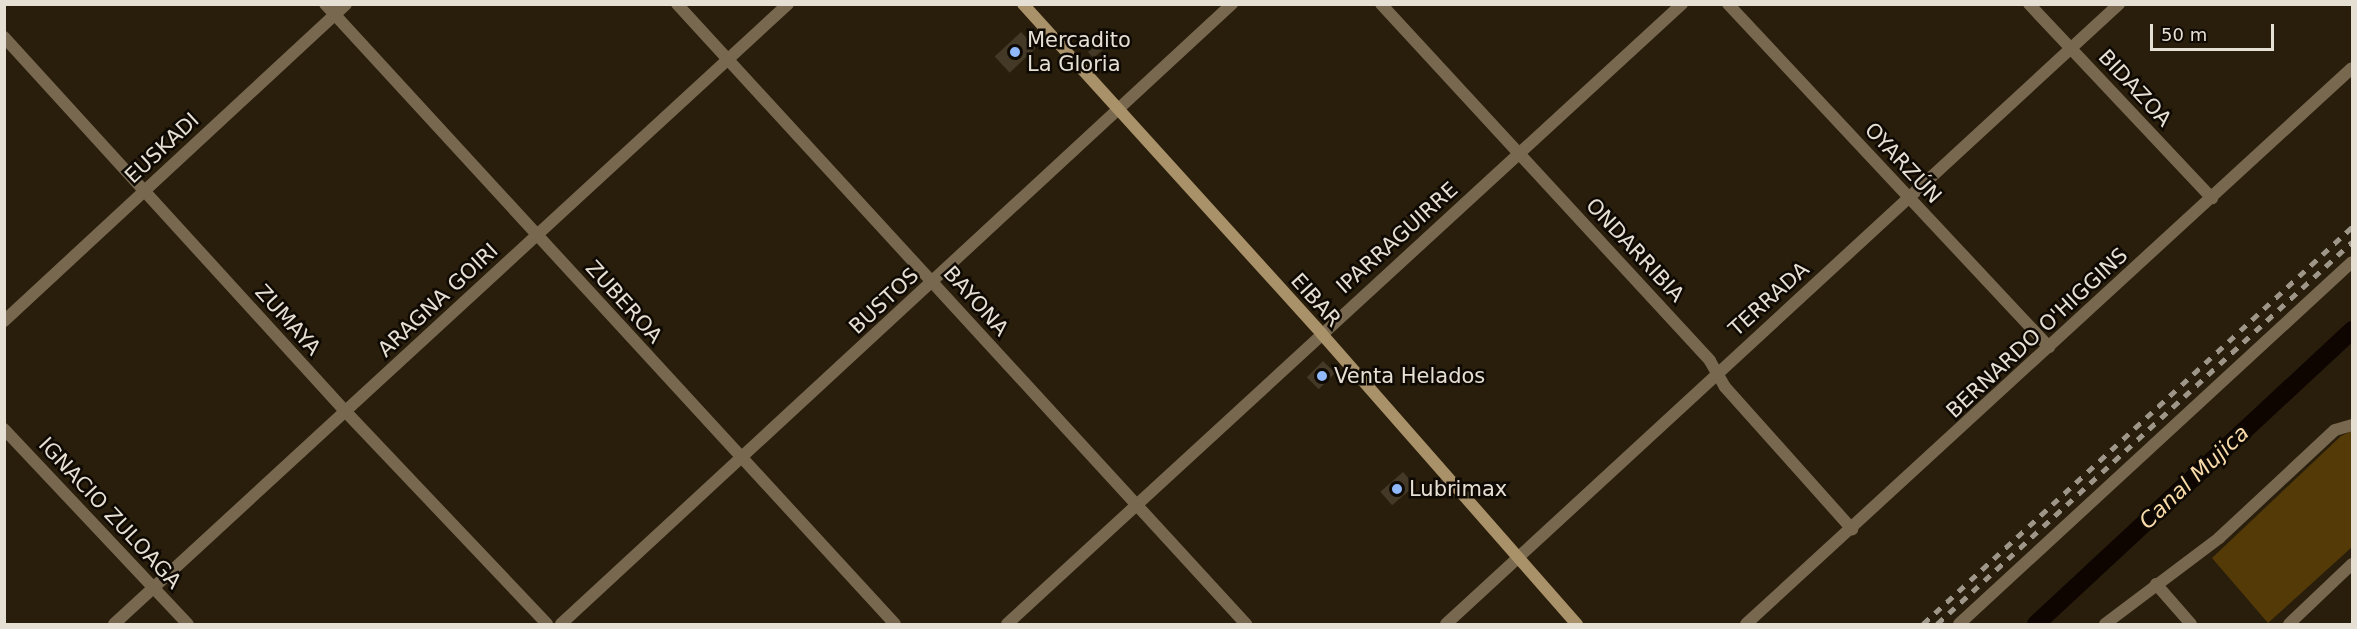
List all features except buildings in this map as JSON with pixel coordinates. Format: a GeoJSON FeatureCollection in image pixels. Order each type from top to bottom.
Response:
{"type":"FeatureCollection","features":[{"type":"Feature","properties":{"kind":"street","name":"ZUBEROA"},"geometry":{"type":"LineString","coordinates":[[325,4],[742,461],[895,624]]}},
{"type":"Feature","properties":{"kind":"street","name":"EUSKADI"},"geometry":{"type":"LineString","coordinates":[[4,321],[346,4]]}},
{"type":"Feature","properties":{"kind":"street","name":"BAYONA"},"geometry":{"type":"LineString","coordinates":[[677,4],[1246,624]]}},
{"type":"Feature","properties":{"kind":"street","name":"ARAGNA GOIRI"},"geometry":{"type":"LineString","coordinates":[[114,624],[788,4]]}},
{"type":"Feature","properties":{"kind":"street","name":"EIBAR"},"geometry":{"type":"LineString","coordinates":[[1023,4],[1117,111],[1321,333],[1577,624]]}},
{"type":"Feature","properties":{"kind":"street","name":"BUSTOS"},"geometry":{"type":"LineString","coordinates":[[561,624],[742,461],[1232,4]]}},
{"type":"Feature","properties":{"kind":"street","name":"ONDARRIBIA"},"geometry":{"type":"LineString","coordinates":[[1381,4],[1710,361],[1716,372],[1852,529]]}},
{"type":"Feature","properties":{"kind":"street","name":"IPARRAGUIRRE"},"geometry":{"type":"LineString","coordinates":[[1007,624],[1321,333],[1682,4]]}},
{"type":"Feature","properties":{"kind":"street","name":"OYARZÚN"},"geometry":{"type":"LineString","coordinates":[[1728,4],[2049,348]]}},
{"type":"Feature","properties":{"kind":"street","name":"BIDAZOA"},"geometry":{"type":"LineString","coordinates":[[2030,4],[2212,198]]}},
{"type":"Feature","properties":{"kind":"street","name":"TERRADA"},"geometry":{"type":"LineString","coordinates":[[1446,624],[1520,558],[1716,372],[2119,4]]}},
{"type":"Feature","properties":{"kind":"street","name":"ZUMAYA"},"geometry":{"type":"LineString","coordinates":[[4,37],[346,412],[547,624]]}},
{"type":"Feature","properties":{"kind":"street","name":"BERNARDO O'HIGGINS"},"geometry":{"type":"LineString","coordinates":[[1746,624],[2352,68]]}},
{"type":"Feature","properties":{"kind":"street"},"geometry":{"type":"LineString","coordinates":[[1959,624],[2352,262]]}},
{"type":"Feature","properties":{"kind":"street"},"geometry":{"type":"LineString","coordinates":[[2105,624],[2219,538],[2335,430],[2352,425]]}},
{"type":"Feature","properties":{"kind":"street","name":"IGNACIO ZULOAGA"},"geometry":{"type":"LineString","coordinates":[[4,429],[188,624]]}},
{"type":"Feature","properties":{"kind":"street"},"geometry":{"type":"LineString","coordinates":[[2289,624],[2352,564]]}},
{"type":"Feature","properties":{"kind":"street"},"geometry":{"type":"LineString","coordinates":[[2156,584],[2191,624]]}},
{"type":"Feature","properties":{"kind":"shaded area"},"geometry":{"type":"Polygon","coordinates":[[[2352,431],[2352,547],[2268,623],[2212,558],[2341,436],[2352,431]]]}},
{"type":"Feature","properties":{"kind":"waterway","name":"Canal Mujica"},"geometry":{"type":"LineString","coordinates":[[2036,624],[2352,330]]}},
{"type":"Feature","properties":{"kind":"railway"},"geometry":{"type":"LineString","coordinates":[[1923,624],[2352,227]]}},
{"type":"Feature","properties":{"kind":"railway"},"geometry":{"type":"LineString","coordinates":[[1937,624],[2352,242]]}},
{"type":"Feature","properties":{"kind":"place","name":"Mercadito La Gloria"},"geometry":{"type":"Point","coordinates":[1015,52]}},
{"type":"Feature","properties":{"kind":"place","name":"Venta Helados"},"geometry":{"type":"Point","coordinates":[1322,376]}},
{"type":"Feature","properties":{"kind":"place","name":"Lubrimax"},"geometry":{"type":"Point","coordinates":[1397,489]}}]}
